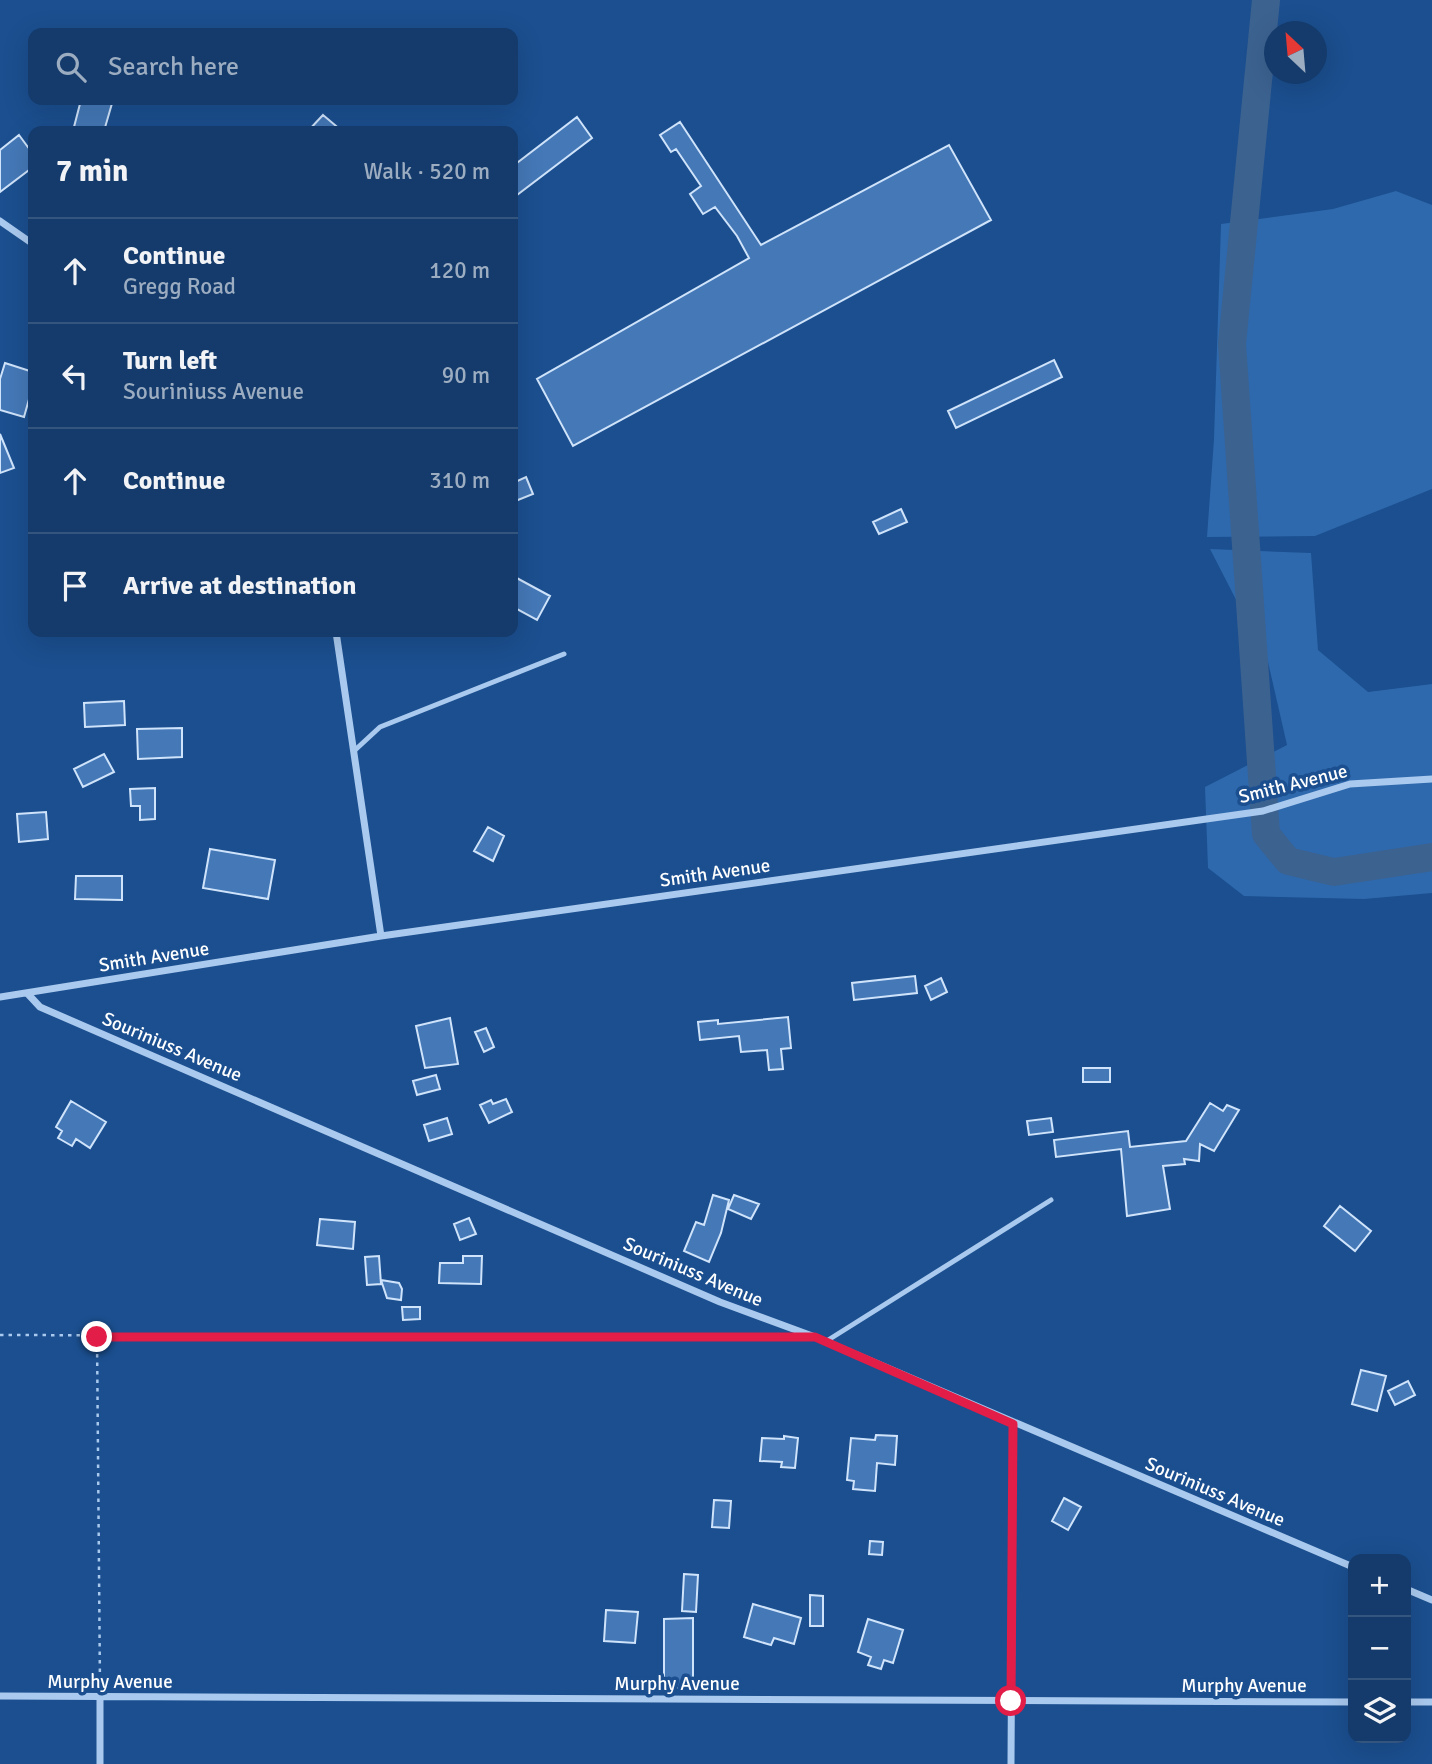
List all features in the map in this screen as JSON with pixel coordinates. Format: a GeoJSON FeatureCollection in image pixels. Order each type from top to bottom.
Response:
{"type":"FeatureCollection","features":[{"type":"Feature","properties":{"kind":"street"},"geometry":{"type":"LineString","coordinates":[[0,221],[28,241]]}},
{"type":"Feature","properties":{"kind":"street"},"geometry":{"type":"LineString","coordinates":[[337,637],[381,936]]}},
{"type":"Feature","properties":{"kind":"street","name":"Smith Avenue"},"geometry":{"type":"LineString","coordinates":[[0,997],[381,936],[1263,811],[1350,784],[1432,779]]}},
{"type":"Feature","properties":{"kind":"street","name":"Souriniuss Avenue"},"geometry":{"type":"LineString","coordinates":[[27,993],[40,1007],[720,1302],[825,1342],[1348,1565]]}},
{"type":"Feature","properties":{"kind":"street"},"geometry":{"type":"LineString","coordinates":[[1010,1764],[1013,1424]]}},
{"type":"Feature","properties":{"kind":"street"},"geometry":{"type":"LineString","coordinates":[[1411,1591],[1432,1600]]}},
{"type":"Feature","properties":{"kind":"street","name":"Murphy Avenue"},"geometry":{"type":"LineString","coordinates":[[0,1696],[1348,1702]]}},
{"type":"Feature","properties":{"kind":"street"},"geometry":{"type":"LineString","coordinates":[[100,1698],[100,1764]]}},
{"type":"Feature","properties":{"kind":"street"},"geometry":{"type":"LineString","coordinates":[[1411,1702],[1432,1702]]}},
{"type":"Feature","properties":{"kind":"lane"},"geometry":{"type":"LineString","coordinates":[[354,751],[380,727],[564,654]]}},
{"type":"Feature","properties":{"kind":"lane"},"geometry":{"type":"LineString","coordinates":[[825,1342],[1051,1200]]}},
{"type":"Feature","properties":{"kind":"path"},"geometry":{"type":"LineString","coordinates":[[0,1335],[787,1337]]}},
{"type":"Feature","properties":{"kind":"path"},"geometry":{"type":"LineString","coordinates":[[97,1337],[100,1698]]}},
{"type":"Feature","properties":{"kind":"shaded area"},"geometry":{"type":"Polygon","coordinates":[[[1396,191],[1432,205],[1432,489],[1315,536],[1207,537],[1214,439],[1221,224],[1333,209],[1396,191]]]}},
{"type":"Feature","properties":{"kind":"shaded area"},"geometry":{"type":"Polygon","coordinates":[[[1210,549],[1311,553],[1318,650],[1368,692],[1432,684],[1432,893],[1364,899],[1244,896],[1208,868],[1205,787],[1287,745],[1268,662],[1210,549]]]}},
{"type":"Feature","properties":{"kind":"building"},"geometry":{"type":"Polygon","coordinates":[[[80,105],[112,105],[105,126],[74,126],[80,105]]]}},
{"type":"Feature","properties":{"kind":"building"},"geometry":{"type":"Polygon","coordinates":[[[323,115],[336,126],[313,126],[323,115]]]}},
{"type":"Feature","properties":{"kind":"building"},"geometry":{"type":"Polygon","coordinates":[[[577,117],[592,138],[518,194],[518,162],[577,117]]]}},
{"type":"Feature","properties":{"kind":"building"},"geometry":{"type":"Polygon","coordinates":[[[680,122],[761,245],[949,145],[991,220],[573,446],[537,379],[749,258],[737,236],[715,207],[703,214],[690,194],[701,186],[676,149],[671,152],[660,135],[680,122]]]}},
{"type":"Feature","properties":{"kind":"building"},"geometry":{"type":"Polygon","coordinates":[[[19,135],[28,147],[28,171],[0,192],[0,150],[19,135]]]}},
{"type":"Feature","properties":{"kind":"building"},"geometry":{"type":"Polygon","coordinates":[[[1054,360],[1062,377],[956,428],[948,411],[1054,360]]]}},
{"type":"Feature","properties":{"kind":"building"},"geometry":{"type":"Polygon","coordinates":[[[5,363],[28,370],[28,403],[24,417],[0,410],[0,379],[5,363]]]}},
{"type":"Feature","properties":{"kind":"building"},"geometry":{"type":"Polygon","coordinates":[[[0,434],[14,468],[0,473],[0,434]]]}},
{"type":"Feature","properties":{"kind":"building"},"geometry":{"type":"Polygon","coordinates":[[[526,477],[533,494],[518,500],[518,481],[526,477]]]}},
{"type":"Feature","properties":{"kind":"building"},"geometry":{"type":"Polygon","coordinates":[[[901,509],[907,522],[879,534],[873,522],[901,509]]]}},
{"type":"Feature","properties":{"kind":"building"},"geometry":{"type":"Polygon","coordinates":[[[518,579],[550,596],[537,620],[518,610],[518,579]]]}},
{"type":"Feature","properties":{"kind":"building"},"geometry":{"type":"Polygon","coordinates":[[[124,701],[125,725],[85,727],[84,703],[124,701]]]}},
{"type":"Feature","properties":{"kind":"building"},"geometry":{"type":"Polygon","coordinates":[[[182,728],[182,757],[138,759],[137,729],[182,728]]]}},
{"type":"Feature","properties":{"kind":"building"},"geometry":{"type":"Polygon","coordinates":[[[104,754],[114,772],[83,787],[74,769],[104,754]]]}},
{"type":"Feature","properties":{"kind":"building"},"geometry":{"type":"Polygon","coordinates":[[[155,788],[155,819],[140,820],[140,806],[131,806],[130,789],[155,788]]]}},
{"type":"Feature","properties":{"kind":"building"},"geometry":{"type":"Polygon","coordinates":[[[46,812],[48,839],[19,842],[17,814],[46,812]]]}},
{"type":"Feature","properties":{"kind":"building"},"geometry":{"type":"Polygon","coordinates":[[[488,827],[504,836],[493,861],[474,851],[488,827]]]}},
{"type":"Feature","properties":{"kind":"building"},"geometry":{"type":"Polygon","coordinates":[[[210,849],[275,860],[268,899],[203,888],[210,849]]]}},
{"type":"Feature","properties":{"kind":"building"},"geometry":{"type":"Polygon","coordinates":[[[76,876],[122,876],[122,900],[75,899],[76,876]]]}},
{"type":"Feature","properties":{"kind":"building"},"geometry":{"type":"Polygon","coordinates":[[[915,976],[917,993],[854,1000],[852,983],[915,976]]]}},
{"type":"Feature","properties":{"kind":"building"},"geometry":{"type":"Polygon","coordinates":[[[941,978],[947,992],[931,1000],[925,986],[941,978]]]}},
{"type":"Feature","properties":{"kind":"building"},"geometry":{"type":"Polygon","coordinates":[[[788,1017],[791,1048],[781,1049],[783,1069],[769,1070],[767,1050],[741,1052],[739,1036],[700,1040],[698,1022],[718,1020],[718,1024],[788,1017]]]}},
{"type":"Feature","properties":{"kind":"building"},"geometry":{"type":"Polygon","coordinates":[[[450,1018],[458,1064],[425,1068],[416,1026],[450,1018]]]}},
{"type":"Feature","properties":{"kind":"building"},"geometry":{"type":"Polygon","coordinates":[[[486,1028],[494,1047],[484,1052],[475,1032],[486,1028]]]}},
{"type":"Feature","properties":{"kind":"building"},"geometry":{"type":"Polygon","coordinates":[[[1083,1068],[1110,1068],[1110,1082],[1083,1082],[1083,1068]]]}},
{"type":"Feature","properties":{"kind":"building"},"geometry":{"type":"Polygon","coordinates":[[[436,1075],[440,1089],[417,1095],[413,1081],[436,1075]]]}},
{"type":"Feature","properties":{"kind":"building"},"geometry":{"type":"Polygon","coordinates":[[[506,1099],[512,1112],[489,1123],[480,1105],[491,1100],[493,1104],[506,1099]]]}},
{"type":"Feature","properties":{"kind":"building"},"geometry":{"type":"Polygon","coordinates":[[[71,1101],[106,1122],[90,1148],[76,1139],[72,1146],[58,1138],[62,1131],[56,1127],[71,1101]]]}},
{"type":"Feature","properties":{"kind":"building"},"geometry":{"type":"Polygon","coordinates":[[[1210,1103],[1223,1111],[1227,1105],[1239,1110],[1214,1151],[1200,1144],[1199,1161],[1184,1159],[1185,1164],[1163,1166],[1170,1209],[1127,1216],[1121,1149],[1056,1157],[1054,1140],[1128,1131],[1130,1147],[1186,1141],[1210,1103]]]}},
{"type":"Feature","properties":{"kind":"building"},"geometry":{"type":"Polygon","coordinates":[[[447,1118],[452,1134],[429,1141],[424,1125],[447,1118]]]}},
{"type":"Feature","properties":{"kind":"building"},"geometry":{"type":"Polygon","coordinates":[[[1051,1118],[1053,1132],[1029,1135],[1027,1121],[1051,1118]]]}},
{"type":"Feature","properties":{"kind":"building"},"geometry":{"type":"Polygon","coordinates":[[[713,1195],[729,1200],[721,1233],[709,1262],[684,1251],[696,1222],[704,1225],[713,1195]]]}},
{"type":"Feature","properties":{"kind":"building"},"geometry":{"type":"Polygon","coordinates":[[[734,1195],[759,1204],[751,1219],[728,1209],[734,1195]]]}},
{"type":"Feature","properties":{"kind":"building"},"geometry":{"type":"Polygon","coordinates":[[[1340,1206],[1371,1231],[1355,1251],[1324,1226],[1340,1206]]]}},
{"type":"Feature","properties":{"kind":"building"},"geometry":{"type":"Polygon","coordinates":[[[469,1218],[476,1234],[460,1240],[454,1224],[469,1218]]]}},
{"type":"Feature","properties":{"kind":"building"},"geometry":{"type":"Polygon","coordinates":[[[320,1219],[355,1222],[353,1249],[317,1245],[320,1219]]]}},
{"type":"Feature","properties":{"kind":"building"},"geometry":{"type":"Polygon","coordinates":[[[379,1256],[381,1284],[367,1285],[365,1257],[379,1256]]]}},
{"type":"Feature","properties":{"kind":"building"},"geometry":{"type":"Polygon","coordinates":[[[463,1256],[482,1256],[481,1284],[439,1283],[440,1263],[463,1263],[463,1256]]]}},
{"type":"Feature","properties":{"kind":"building"},"geometry":{"type":"Polygon","coordinates":[[[381,1280],[399,1283],[402,1289],[401,1300],[387,1298],[381,1280]]]}},
{"type":"Feature","properties":{"kind":"building"},"geometry":{"type":"Polygon","coordinates":[[[402,1307],[420,1307],[420,1319],[403,1320],[402,1307]]]}},
{"type":"Feature","properties":{"kind":"building"},"geometry":{"type":"Polygon","coordinates":[[[1361,1370],[1386,1376],[1377,1411],[1352,1404],[1361,1370]]]}},
{"type":"Feature","properties":{"kind":"building"},"geometry":{"type":"Polygon","coordinates":[[[1408,1381],[1415,1395],[1395,1405],[1388,1391],[1408,1381]]]}},
{"type":"Feature","properties":{"kind":"building"},"geometry":{"type":"Polygon","coordinates":[[[876,1435],[897,1436],[895,1465],[877,1463],[875,1491],[853,1489],[854,1481],[847,1480],[851,1438],[875,1440],[876,1435]]]}},
{"type":"Feature","properties":{"kind":"building"},"geometry":{"type":"Polygon","coordinates":[[[784,1436],[798,1438],[795,1468],[781,1467],[782,1462],[760,1461],[762,1438],[784,1439],[784,1436]]]}},
{"type":"Feature","properties":{"kind":"building"},"geometry":{"type":"Polygon","coordinates":[[[1064,1498],[1081,1507],[1068,1530],[1052,1521],[1064,1498]]]}},
{"type":"Feature","properties":{"kind":"building"},"geometry":{"type":"Polygon","coordinates":[[[714,1500],[731,1501],[729,1528],[712,1527],[714,1500]]]}},
{"type":"Feature","properties":{"kind":"building"},"geometry":{"type":"Polygon","coordinates":[[[870,1541],[883,1542],[882,1555],[869,1554],[870,1541]]]}},
{"type":"Feature","properties":{"kind":"building"},"geometry":{"type":"Polygon","coordinates":[[[684,1574],[698,1575],[696,1612],[682,1611],[684,1574]]]}},
{"type":"Feature","properties":{"kind":"building"},"geometry":{"type":"Polygon","coordinates":[[[810,1595],[823,1596],[823,1626],[810,1626],[810,1595]]]}},
{"type":"Feature","properties":{"kind":"building"},"geometry":{"type":"Polygon","coordinates":[[[753,1604],[801,1618],[794,1644],[774,1638],[771,1645],[744,1637],[753,1604]]]}},
{"type":"Feature","properties":{"kind":"building"},"geometry":{"type":"Polygon","coordinates":[[[606,1610],[638,1612],[635,1643],[604,1641],[606,1610]]]}},
{"type":"Feature","properties":{"kind":"building"},"geometry":{"type":"Polygon","coordinates":[[[693,1618],[693,1688],[664,1688],[664,1619],[693,1618]]]}},
{"type":"Feature","properties":{"kind":"building"},"geometry":{"type":"Polygon","coordinates":[[[868,1619],[903,1630],[893,1663],[884,1660],[881,1669],[868,1665],[871,1657],[858,1652],[868,1619]]]}},
{"type":"Feature","properties":{"kind":"waterway"},"geometry":{"type":"LineString","coordinates":[[1266,0],[1232,344],[1266,834],[1288,861],[1334,872],[1432,857]]}},
{"type":"Feature","properties":{"kind":"route"},"geometry":{"type":"LineString","coordinates":[[97,1337],[815,1337],[1013,1424],[1011,1701]]}}]}
